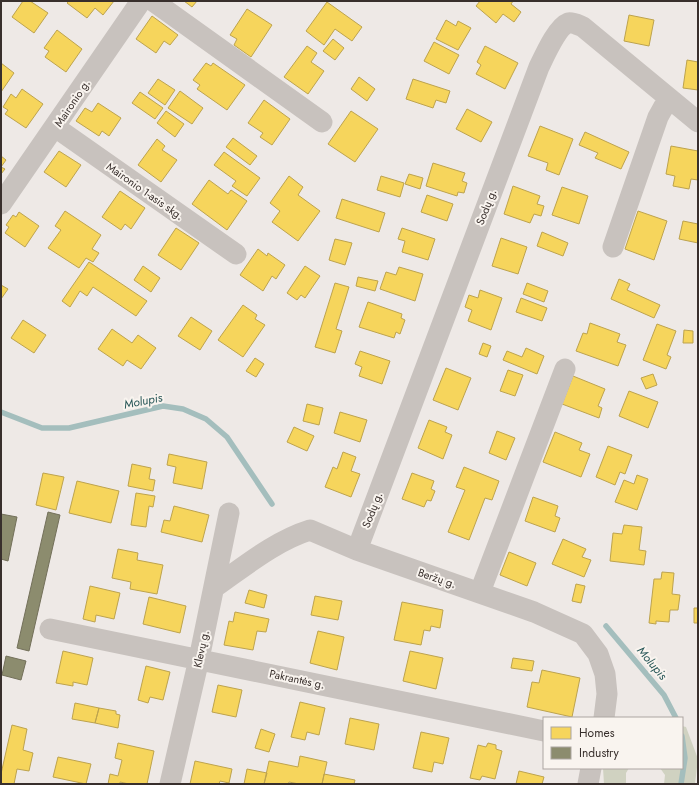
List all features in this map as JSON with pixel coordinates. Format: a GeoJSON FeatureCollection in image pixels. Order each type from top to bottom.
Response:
{"type":"FeatureCollection","features":[{"type":"Feature","properties":{"kind":"street","name":"Maironio g."},"geometry":{"type":"LineString","coordinates":[[1,204],[55,128],[141,1]]}},
{"type":"Feature","properties":{"kind":"street"},"geometry":{"type":"LineString","coordinates":[[153,1],[322,122]]}},
{"type":"Feature","properties":{"kind":"street","name":"Sodų g."},"geometry":{"type":"LineString","coordinates":[[357,550],[539,67],[561,28],[568,23],[574,23],[583,27],[698,122]]}},
{"type":"Feature","properties":{"kind":"street"},"geometry":{"type":"LineString","coordinates":[[613,247],[658,117],[663,108],[671,100]]}},
{"type":"Feature","properties":{"kind":"street","name":"Maironio 1-asis skg."},"geometry":{"type":"LineString","coordinates":[[55,128],[236,254]]}},
{"type":"Feature","properties":{"kind":"street"},"geometry":{"type":"LineString","coordinates":[[480,592],[565,369]]}},
{"type":"Feature","properties":{"kind":"street","name":"Klevų g."},"geometry":{"type":"LineString","coordinates":[[170,784],[215,587],[229,513]]}},
{"type":"Feature","properties":{"kind":"street","name":"Beržų g."},"geometry":{"type":"LineString","coordinates":[[215,587],[275,546],[294,535],[310,530],[357,550],[534,612],[583,634],[598,654],[605,674],[607,694],[604,717]]}},
{"type":"Feature","properties":{"kind":"street","name":"Pakrantės g."},"geometry":{"type":"LineString","coordinates":[[50,629],[543,731]]}},
{"type":"Feature","properties":{"kind":"street"},"geometry":{"type":"LineString","coordinates":[[588,784],[591,769]]}},
{"type":"Feature","properties":{"kind":"green space"},"geometry":{"type":"Polygon","coordinates":[[[683,726],[686,727],[698,759],[695,784],[664,784],[665,775],[661,769],[683,769],[683,726]]]}},
{"type":"Feature","properties":{"kind":"green space"},"geometry":{"type":"Polygon","coordinates":[[[603,769],[628,769],[626,773],[626,784],[604,784],[603,769]]]}},
{"type":"Feature","properties":{"kind":"building: Homes"},"geometry":{"type":"Polygon","coordinates":[[[23,1],[30,1],[48,13],[34,33],[12,17],[23,1]]]}},
{"type":"Feature","properties":{"kind":"building: Homes"},"geometry":{"type":"Polygon","coordinates":[[[69,1],[114,1],[103,15],[95,8],[87,18],[67,3],[69,1]]]}},
{"type":"Feature","properties":{"kind":"building: Homes"},"geometry":{"type":"Polygon","coordinates":[[[184,1],[197,1],[192,7],[184,1]]]}},
{"type":"Feature","properties":{"kind":"building: Homes"},"geometry":{"type":"Polygon","coordinates":[[[480,1],[513,1],[511,4],[521,12],[514,22],[503,14],[496,23],[476,6],[480,1]]]}},
{"type":"Feature","properties":{"kind":"building: Homes"},"geometry":{"type":"Polygon","coordinates":[[[327,2],[362,27],[352,41],[335,29],[324,45],[306,31],[327,2]]]}},
{"type":"Feature","properties":{"kind":"building: Homes"},"geometry":{"type":"Polygon","coordinates":[[[247,9],[272,25],[251,57],[234,45],[237,39],[230,35],[247,9]]]}},
{"type":"Feature","properties":{"kind":"building: Homes"},"geometry":{"type":"Polygon","coordinates":[[[629,15],[654,20],[649,46],[624,41],[629,15]]]}},
{"type":"Feature","properties":{"kind":"building: Homes"},"geometry":{"type":"Polygon","coordinates":[[[152,16],[178,35],[170,45],[164,41],[156,53],[136,39],[152,16]]]}},
{"type":"Feature","properties":{"kind":"building: Homes"},"geometry":{"type":"Polygon","coordinates":[[[446,20],[456,26],[458,21],[471,28],[458,50],[436,39],[446,20]]]}},
{"type":"Feature","properties":{"kind":"building: Homes"},"geometry":{"type":"Polygon","coordinates":[[[57,30],[82,49],[66,72],[45,57],[49,51],[44,48],[57,30]]]}},
{"type":"Feature","properties":{"kind":"building: Homes"},"geometry":{"type":"Polygon","coordinates":[[[333,39],[344,48],[335,60],[323,51],[333,39]]]}},
{"type":"Feature","properties":{"kind":"building: Homes"},"geometry":{"type":"Polygon","coordinates":[[[434,42],[459,55],[449,74],[424,61],[434,42]]]}},
{"type":"Feature","properties":{"kind":"building: Homes"},"geometry":{"type":"Polygon","coordinates":[[[307,46],[317,53],[311,62],[324,71],[308,94],[284,77],[307,46]]]}},
{"type":"Feature","properties":{"kind":"building: Homes"},"geometry":{"type":"Polygon","coordinates":[[[485,46],[518,63],[505,89],[476,74],[481,65],[477,62],[485,46]]]}},
{"type":"Feature","properties":{"kind":"building: Homes"},"geometry":{"type":"Polygon","coordinates":[[[687,60],[698,62],[698,90],[683,88],[687,60]]]}},
{"type":"Feature","properties":{"kind":"building: Homes"},"geometry":{"type":"Polygon","coordinates":[[[1,63],[14,73],[1,92],[1,63]]]}},
{"type":"Feature","properties":{"kind":"building: Homes"},"geometry":{"type":"Polygon","coordinates":[[[206,63],[211,66],[213,63],[245,85],[227,110],[197,89],[200,85],[193,80],[206,63]]]}},
{"type":"Feature","properties":{"kind":"building: Homes"},"geometry":{"type":"Polygon","coordinates":[[[359,77],[375,89],[367,101],[351,89],[359,77]]]}},
{"type":"Feature","properties":{"kind":"building: Homes"},"geometry":{"type":"Polygon","coordinates":[[[158,79],[175,90],[165,105],[148,93],[158,79]]]}},
{"type":"Feature","properties":{"kind":"building: Homes"},"geometry":{"type":"Polygon","coordinates":[[[413,79],[450,91],[446,103],[436,100],[433,108],[406,99],[413,79]]]}},
{"type":"Feature","properties":{"kind":"building: Homes"},"geometry":{"type":"Polygon","coordinates":[[[22,89],[43,104],[26,128],[5,114],[8,110],[3,107],[11,94],[16,98],[22,89]]]}},
{"type":"Feature","properties":{"kind":"building: Homes"},"geometry":{"type":"Polygon","coordinates":[[[180,91],[203,108],[192,124],[168,108],[180,91]]]}},
{"type":"Feature","properties":{"kind":"building: Homes"},"geometry":{"type":"Polygon","coordinates":[[[140,92],[163,108],[155,119],[132,103],[140,92]]]}},
{"type":"Feature","properties":{"kind":"building: Homes"},"geometry":{"type":"Polygon","coordinates":[[[264,100],[290,119],[272,145],[260,137],[263,133],[248,123],[264,100]]]}},
{"type":"Feature","properties":{"kind":"building: Homes"},"geometry":{"type":"Polygon","coordinates":[[[98,103],[121,118],[109,136],[102,131],[99,136],[76,121],[85,108],[92,112],[98,103]]]}},
{"type":"Feature","properties":{"kind":"building: Homes"},"geometry":{"type":"Polygon","coordinates":[[[467,109],[492,122],[481,142],[456,129],[467,109]]]}},
{"type":"Feature","properties":{"kind":"building: Homes"},"geometry":{"type":"Polygon","coordinates":[[[166,111],[184,124],[175,137],[157,123],[166,111]]]}},
{"type":"Feature","properties":{"kind":"building: Homes"},"geometry":{"type":"Polygon","coordinates":[[[351,111],[378,129],[355,162],[328,144],[351,111]]]}},
{"type":"Feature","properties":{"kind":"building: Homes"},"geometry":{"type":"Polygon","coordinates":[[[540,126],[573,139],[559,175],[546,170],[548,163],[528,156],[540,126]]]}},
{"type":"Feature","properties":{"kind":"building: Homes"},"geometry":{"type":"Polygon","coordinates":[[[585,132],[629,152],[621,169],[595,158],[598,153],[579,145],[585,132]]]}},
{"type":"Feature","properties":{"kind":"building: Homes"},"geometry":{"type":"Polygon","coordinates":[[[233,138],[257,156],[250,165],[226,147],[233,138]]]}},
{"type":"Feature","properties":{"kind":"building: Homes"},"geometry":{"type":"Polygon","coordinates":[[[157,139],[165,146],[162,150],[177,160],[161,182],[138,165],[157,139]]]}},
{"type":"Feature","properties":{"kind":"building: Homes"},"geometry":{"type":"Polygon","coordinates":[[[671,146],[698,151],[698,180],[691,179],[689,189],[673,186],[675,176],[666,174],[671,146]]]}},
{"type":"Feature","properties":{"kind":"building: Homes"},"geometry":{"type":"Polygon","coordinates":[[[59,151],[81,165],[66,187],[44,172],[59,151]]]}},
{"type":"Feature","properties":{"kind":"building: Homes"},"geometry":{"type":"Polygon","coordinates":[[[224,152],[260,178],[247,196],[232,186],[236,181],[214,165],[224,152]]]}},
{"type":"Feature","properties":{"kind":"building: Homes"},"geometry":{"type":"Polygon","coordinates":[[[1,156],[6,160],[1,167],[1,156]]]}},
{"type":"Feature","properties":{"kind":"building: Homes"},"geometry":{"type":"Polygon","coordinates":[[[433,163],[465,173],[462,181],[467,183],[464,193],[458,192],[457,196],[426,186],[433,163]]]}},
{"type":"Feature","properties":{"kind":"building: Homes"},"geometry":{"type":"Polygon","coordinates":[[[1,167],[5,169],[1,174],[1,167]]]}},
{"type":"Feature","properties":{"kind":"building: Homes"},"geometry":{"type":"Polygon","coordinates":[[[409,174],[423,178],[420,189],[405,184],[409,174]]]}},
{"type":"Feature","properties":{"kind":"building: Homes"},"geometry":{"type":"Polygon","coordinates":[[[289,176],[303,187],[298,195],[320,211],[298,241],[272,222],[280,211],[270,203],[289,176]]]}},
{"type":"Feature","properties":{"kind":"building: Homes"},"geometry":{"type":"Polygon","coordinates":[[[381,176],[404,183],[400,197],[377,190],[381,176]]]}},
{"type":"Feature","properties":{"kind":"building: Homes"},"geometry":{"type":"Polygon","coordinates":[[[209,180],[228,194],[231,190],[247,201],[227,230],[192,204],[209,180]]]}},
{"type":"Feature","properties":{"kind":"building: Homes"},"geometry":{"type":"Polygon","coordinates":[[[513,186],[540,196],[537,204],[544,206],[541,216],[534,214],[530,223],[504,214],[513,186]]]}},
{"type":"Feature","properties":{"kind":"building: Homes"},"geometry":{"type":"Polygon","coordinates":[[[562,187],[588,196],[579,224],[552,215],[562,187]]]}},
{"type":"Feature","properties":{"kind":"building: Homes"},"geometry":{"type":"Polygon","coordinates":[[[120,191],[145,208],[131,229],[125,224],[121,230],[102,217],[120,191]]]}},
{"type":"Feature","properties":{"kind":"building: Homes"},"geometry":{"type":"Polygon","coordinates":[[[427,195],[453,204],[447,221],[421,212],[427,195]]]}},
{"type":"Feature","properties":{"kind":"building: Homes"},"geometry":{"type":"Polygon","coordinates":[[[342,199],[385,213],[379,232],[336,218],[342,199]]]}},
{"type":"Feature","properties":{"kind":"building: Homes"},"geometry":{"type":"Polygon","coordinates":[[[65,211],[101,235],[92,249],[99,253],[93,262],[86,258],[79,268],[48,248],[61,230],[55,226],[65,211]]]}},
{"type":"Feature","properties":{"kind":"building: Homes"},"geometry":{"type":"Polygon","coordinates":[[[638,211],[667,221],[654,260],[625,249],[638,211]]]}},
{"type":"Feature","properties":{"kind":"building: Homes"},"geometry":{"type":"Polygon","coordinates":[[[19,212],[39,226],[25,247],[5,233],[9,227],[6,225],[13,215],[16,217],[19,212]]]}},
{"type":"Feature","properties":{"kind":"building: Homes"},"geometry":{"type":"Polygon","coordinates":[[[683,221],[698,224],[698,243],[679,239],[683,221]]]}},
{"type":"Feature","properties":{"kind":"building: Homes"},"geometry":{"type":"Polygon","coordinates":[[[176,228],[199,243],[181,270],[158,255],[176,228]]]}},
{"type":"Feature","properties":{"kind":"building: Homes"},"geometry":{"type":"Polygon","coordinates":[[[402,228],[435,239],[428,260],[402,252],[405,241],[398,239],[402,228]]]}},
{"type":"Feature","properties":{"kind":"building: Homes"},"geometry":{"type":"Polygon","coordinates":[[[542,232],[568,243],[563,256],[537,246],[542,232]]]}},
{"type":"Feature","properties":{"kind":"building: Homes"},"geometry":{"type":"Polygon","coordinates":[[[501,238],[527,247],[518,274],[492,266],[501,238]]]}},
{"type":"Feature","properties":{"kind":"building: Homes"},"geometry":{"type":"Polygon","coordinates":[[[335,239],[352,243],[345,265],[329,260],[335,239]]]}},
{"type":"Feature","properties":{"kind":"building: Homes"},"geometry":{"type":"Polygon","coordinates":[[[258,249],[267,256],[268,253],[285,265],[276,279],[272,276],[263,291],[240,275],[258,249]]]}},
{"type":"Feature","properties":{"kind":"building: Homes"},"geometry":{"type":"Polygon","coordinates":[[[89,262],[147,301],[136,316],[93,287],[87,296],[80,291],[70,307],[62,301],[89,262]]]}},
{"type":"Feature","properties":{"kind":"building: Homes"},"geometry":{"type":"Polygon","coordinates":[[[143,266],[160,278],[151,292],[134,280],[143,266]]]}},
{"type":"Feature","properties":{"kind":"building: Homes"},"geometry":{"type":"Polygon","coordinates":[[[305,266],[320,276],[305,298],[301,295],[297,300],[287,293],[305,266]]]}},
{"type":"Feature","properties":{"kind":"building: Homes"},"geometry":{"type":"Polygon","coordinates":[[[399,267],[423,274],[415,301],[380,289],[386,272],[396,275],[399,267]]]}},
{"type":"Feature","properties":{"kind":"building: Homes"},"geometry":{"type":"Polygon","coordinates":[[[358,277],[378,281],[375,291],[356,286],[358,277]]]}},
{"type":"Feature","properties":{"kind":"building: Homes"},"geometry":{"type":"Polygon","coordinates":[[[619,279],[630,284],[627,290],[660,305],[654,318],[611,299],[619,279]]]}},
{"type":"Feature","properties":{"kind":"building: Homes"},"geometry":{"type":"Polygon","coordinates":[[[335,283],[349,287],[336,329],[342,331],[335,353],[315,347],[335,283]]]}},
{"type":"Feature","properties":{"kind":"building: Homes"},"geometry":{"type":"Polygon","coordinates":[[[527,283],[548,291],[544,302],[523,294],[527,283]]]}},
{"type":"Feature","properties":{"kind":"building: Homes"},"geometry":{"type":"Polygon","coordinates":[[[1,285],[8,289],[1,299],[1,285]]]}},
{"type":"Feature","properties":{"kind":"building: Homes"},"geometry":{"type":"Polygon","coordinates":[[[480,290],[502,298],[491,330],[468,321],[472,310],[465,307],[469,295],[478,298],[480,290]]]}},
{"type":"Feature","properties":{"kind":"building: Homes"},"geometry":{"type":"Polygon","coordinates":[[[521,298],[547,308],[542,321],[516,312],[521,298]]]}},
{"type":"Feature","properties":{"kind":"building: Homes"},"geometry":{"type":"Polygon","coordinates":[[[368,302],[402,314],[401,318],[405,320],[400,334],[396,332],[394,338],[359,327],[368,302]]]}},
{"type":"Feature","properties":{"kind":"building: Homes"},"geometry":{"type":"Polygon","coordinates":[[[243,305],[257,315],[255,319],[265,325],[243,357],[218,340],[243,305]]]}},
{"type":"Feature","properties":{"kind":"building: Homes"},"geometry":{"type":"Polygon","coordinates":[[[191,317],[212,331],[200,350],[178,336],[191,317]]]}},
{"type":"Feature","properties":{"kind":"building: Homes"},"geometry":{"type":"Polygon","coordinates":[[[23,320],[46,335],[34,353],[11,338],[23,320]]]}},
{"type":"Feature","properties":{"kind":"building: Homes"},"geometry":{"type":"Polygon","coordinates":[[[590,323],[620,334],[617,342],[626,345],[618,366],[576,351],[583,333],[587,334],[590,323]]]}},
{"type":"Feature","properties":{"kind":"building: Homes"},"geometry":{"type":"Polygon","coordinates":[[[657,324],[676,331],[667,355],[671,357],[666,369],[643,360],[657,324]]]}},
{"type":"Feature","properties":{"kind":"building: Homes"},"geometry":{"type":"Polygon","coordinates":[[[112,329],[132,343],[138,335],[156,348],[141,369],[127,360],[123,366],[98,349],[112,329]]]}},
{"type":"Feature","properties":{"kind":"building: Homes"},"geometry":{"type":"Polygon","coordinates":[[[684,330],[693,331],[693,343],[683,343],[684,330]]]}},
{"type":"Feature","properties":{"kind":"building: Homes"},"geometry":{"type":"Polygon","coordinates":[[[483,343],[491,346],[487,357],[479,354],[483,343]]]}},
{"type":"Feature","properties":{"kind":"building: Homes"},"geometry":{"type":"Polygon","coordinates":[[[526,348],[544,356],[537,374],[503,360],[507,351],[522,357],[526,348]]]}},
{"type":"Feature","properties":{"kind":"building: Homes"},"geometry":{"type":"Polygon","coordinates":[[[360,351],[390,361],[382,384],[359,376],[362,367],[355,364],[360,351]]]}},
{"type":"Feature","properties":{"kind":"building: Homes"},"geometry":{"type":"Polygon","coordinates":[[[255,358],[264,364],[256,377],[246,371],[255,358]]]}},
{"type":"Feature","properties":{"kind":"building: Homes"},"geometry":{"type":"Polygon","coordinates":[[[446,368],[471,378],[458,410],[433,400],[446,368]]]}},
{"type":"Feature","properties":{"kind":"building: Homes"},"geometry":{"type":"Polygon","coordinates":[[[508,370],[523,375],[515,396],[500,391],[508,370]]]}},
{"type":"Feature","properties":{"kind":"building: Homes"},"geometry":{"type":"Polygon","coordinates":[[[653,374],[657,385],[646,389],[641,378],[653,374]]]}},
{"type":"Feature","properties":{"kind":"building: Homes"},"geometry":{"type":"Polygon","coordinates":[[[573,376],[605,389],[598,406],[602,408],[599,418],[562,404],[573,376]]]}},
{"type":"Feature","properties":{"kind":"building: Homes"},"geometry":{"type":"Polygon","coordinates":[[[629,391],[658,402],[648,428],[619,416],[629,391]]]}},
{"type":"Feature","properties":{"kind":"building: Homes"},"geometry":{"type":"Polygon","coordinates":[[[307,404],[323,408],[319,425],[303,421],[307,404]]]}},
{"type":"Feature","properties":{"kind":"building: Homes"},"geometry":{"type":"Polygon","coordinates":[[[340,412],[367,420],[360,442],[334,433],[340,412]]]}},
{"type":"Feature","properties":{"kind":"building: Homes"},"geometry":{"type":"Polygon","coordinates":[[[429,420],[447,427],[445,432],[452,435],[443,459],[418,448],[429,420]]]}},
{"type":"Feature","properties":{"kind":"building: Homes"},"geometry":{"type":"Polygon","coordinates":[[[294,427],[314,436],[307,451],[287,442],[294,427]]]}},
{"type":"Feature","properties":{"kind":"building: Homes"},"geometry":{"type":"Polygon","coordinates":[[[497,431],[515,438],[506,460],[489,453],[497,431]]]}},
{"type":"Feature","properties":{"kind":"building: Homes"},"geometry":{"type":"Polygon","coordinates":[[[555,432],[582,443],[579,450],[590,454],[581,477],[543,462],[555,432]]]}},
{"type":"Feature","properties":{"kind":"building: Homes"},"geometry":{"type":"Polygon","coordinates":[[[608,446],[632,455],[625,474],[620,472],[615,485],[596,477],[608,446]]]}},
{"type":"Feature","properties":{"kind":"building: Homes"},"geometry":{"type":"Polygon","coordinates":[[[343,452],[356,457],[351,471],[360,474],[351,497],[325,487],[333,467],[337,469],[343,452]]]}},
{"type":"Feature","properties":{"kind":"building: Homes"},"geometry":{"type":"Polygon","coordinates":[[[169,454],[207,462],[202,489],[173,483],[176,467],[167,465],[169,454]]]}},
{"type":"Feature","properties":{"kind":"building: Homes"},"geometry":{"type":"Polygon","coordinates":[[[132,464],[151,468],[149,479],[155,480],[153,491],[128,486],[132,464]]]}},
{"type":"Feature","properties":{"kind":"building: Homes"},"geometry":{"type":"Polygon","coordinates":[[[464,467],[499,481],[492,500],[485,498],[469,540],[448,532],[465,490],[456,487],[464,467]]]}},
{"type":"Feature","properties":{"kind":"building: Homes"},"geometry":{"type":"Polygon","coordinates":[[[43,473],[64,477],[56,510],[36,505],[43,473]]]}},
{"type":"Feature","properties":{"kind":"building: Homes"},"geometry":{"type":"Polygon","coordinates":[[[412,473],[434,481],[431,489],[435,491],[431,501],[427,500],[424,507],[402,499],[412,473]]]}},
{"type":"Feature","properties":{"kind":"building: Homes"},"geometry":{"type":"Polygon","coordinates":[[[637,475],[648,479],[637,510],[615,502],[624,480],[634,484],[637,475]]]}},
{"type":"Feature","properties":{"kind":"building: Homes"},"geometry":{"type":"Polygon","coordinates":[[[77,481],[119,491],[111,523],[69,513],[77,481]]]}},
{"type":"Feature","properties":{"kind":"building: Homes"},"geometry":{"type":"Polygon","coordinates":[[[136,493],[155,496],[153,507],[149,506],[146,527],[131,525],[136,493]]]}},
{"type":"Feature","properties":{"kind":"building: Homes"},"geometry":{"type":"Polygon","coordinates":[[[533,497],[558,506],[555,516],[560,518],[555,532],[525,521],[533,497]]]}},
{"type":"Feature","properties":{"kind":"building: Homes"},"geometry":{"type":"Polygon","coordinates":[[[174,506],[209,515],[202,542],[161,532],[164,520],[170,521],[174,506]]]}},
{"type":"Feature","properties":{"kind":"building: Homes"},"geometry":{"type":"Polygon","coordinates":[[[624,525],[642,527],[639,550],[646,551],[644,565],[610,561],[613,533],[622,534],[624,525]]]}},
{"type":"Feature","properties":{"kind":"building: Homes"},"geometry":{"type":"Polygon","coordinates":[[[563,539],[586,549],[582,557],[591,560],[584,577],[552,564],[563,539]]]}},
{"type":"Feature","properties":{"kind":"building: Homes"},"geometry":{"type":"Polygon","coordinates":[[[118,549],[138,553],[137,560],[163,565],[157,594],[130,589],[131,582],[112,578],[118,549]]]}},
{"type":"Feature","properties":{"kind":"building: Homes"},"geometry":{"type":"Polygon","coordinates":[[[509,552],[536,563],[527,586],[500,575],[509,552]]]}},
{"type":"Feature","properties":{"kind":"building: Homes"},"geometry":{"type":"Polygon","coordinates":[[[662,572],[674,573],[672,594],[680,595],[678,610],[670,610],[669,622],[656,621],[656,624],[649,623],[654,579],[661,579],[662,572]]]}},
{"type":"Feature","properties":{"kind":"building: Homes"},"geometry":{"type":"Polygon","coordinates":[[[576,584],[585,586],[581,603],[572,601],[576,584]]]}},
{"type":"Feature","properties":{"kind":"building: Homes"},"geometry":{"type":"Polygon","coordinates":[[[90,586],[120,593],[114,619],[96,615],[95,622],[83,619],[90,586]]]}},
{"type":"Feature","properties":{"kind":"building: Homes"},"geometry":{"type":"Polygon","coordinates":[[[249,590],[267,595],[264,608],[245,603],[249,590]]]}},
{"type":"Feature","properties":{"kind":"building: Homes"},"geometry":{"type":"Polygon","coordinates":[[[315,596],[342,601],[338,620],[311,615],[315,596]]]}},
{"type":"Feature","properties":{"kind":"building: Homes"},"geometry":{"type":"Polygon","coordinates":[[[149,597],[186,606],[180,633],[143,624],[149,597]]]}},
{"type":"Feature","properties":{"kind":"building: Homes"},"geometry":{"type":"Polygon","coordinates":[[[402,602],[443,610],[440,628],[431,626],[430,631],[424,630],[421,645],[394,640],[402,602]]]}},
{"type":"Feature","properties":{"kind":"building: Homes"},"geometry":{"type":"Polygon","coordinates":[[[694,608],[698,608],[698,623],[694,623],[694,608]]]}},
{"type":"Feature","properties":{"kind":"building: Homes"},"geometry":{"type":"Polygon","coordinates":[[[235,612],[269,619],[266,632],[257,631],[253,650],[224,645],[229,621],[233,622],[235,612]]]}},
{"type":"Feature","properties":{"kind":"building: Homes"},"geometry":{"type":"Polygon","coordinates":[[[318,631],[344,637],[337,670],[310,663],[318,631]]]}},
{"type":"Feature","properties":{"kind":"building: Homes"},"geometry":{"type":"Polygon","coordinates":[[[63,651],[93,658],[87,685],[73,682],[73,686],[56,683],[63,651]]]}},
{"type":"Feature","properties":{"kind":"building: Homes"},"geometry":{"type":"Polygon","coordinates":[[[410,651],[443,658],[436,689],[403,681],[410,651]]]}},
{"type":"Feature","properties":{"kind":"building: Homes"},"geometry":{"type":"Polygon","coordinates":[[[513,658],[534,661],[532,671],[511,668],[513,658]]]}},
{"type":"Feature","properties":{"kind":"building: Homes"},"geometry":{"type":"Polygon","coordinates":[[[146,666],[170,672],[163,700],[150,697],[148,703],[138,700],[146,666]]]}},
{"type":"Feature","properties":{"kind":"building: Homes"},"geometry":{"type":"Polygon","coordinates":[[[542,670],[580,678],[572,717],[527,707],[532,682],[539,683],[542,670]]]}},
{"type":"Feature","properties":{"kind":"building: Homes"},"geometry":{"type":"Polygon","coordinates":[[[218,685],[242,690],[236,717],[212,712],[218,685]]]}},
{"type":"Feature","properties":{"kind":"building: Homes"},"geometry":{"type":"Polygon","coordinates":[[[300,702],[325,708],[319,735],[307,732],[305,740],[291,737],[300,702]]]}},
{"type":"Feature","properties":{"kind":"building: Homes"},"geometry":{"type":"Polygon","coordinates":[[[75,703],[99,708],[95,723],[72,719],[75,703]]]}},
{"type":"Feature","properties":{"kind":"building: Homes"},"geometry":{"type":"Polygon","coordinates":[[[99,708],[116,711],[116,714],[120,715],[118,728],[95,723],[99,708]]]}},
{"type":"Feature","properties":{"kind":"building: Homes"},"geometry":{"type":"Polygon","coordinates":[[[350,718],[379,724],[374,750],[345,744],[350,718]]]}},
{"type":"Feature","properties":{"kind":"building: Homes"},"geometry":{"type":"Polygon","coordinates":[[[12,725],[27,729],[23,750],[33,753],[29,771],[17,769],[14,784],[1,784],[1,774],[12,725]]]}},
{"type":"Feature","properties":{"kind":"building: Homes"},"geometry":{"type":"Polygon","coordinates":[[[261,729],[275,734],[269,752],[255,748],[261,729]]]}},
{"type":"Feature","properties":{"kind":"building: Homes"},"geometry":{"type":"Polygon","coordinates":[[[421,732],[449,738],[443,764],[434,762],[432,772],[413,768],[421,732]]]}},
{"type":"Feature","properties":{"kind":"building: Homes"},"geometry":{"type":"Polygon","coordinates":[[[118,743],[154,751],[147,784],[129,784],[120,782],[120,784],[108,784],[110,774],[118,776],[122,760],[115,758],[118,743]]]}},
{"type":"Feature","properties":{"kind":"building: Homes"},"geometry":{"type":"Polygon","coordinates":[[[488,743],[496,745],[496,749],[502,751],[495,779],[482,776],[480,780],[470,778],[478,745],[486,747],[488,743]]]}},
{"type":"Feature","properties":{"kind":"building: Homes"},"geometry":{"type":"Polygon","coordinates":[[[300,756],[327,762],[322,784],[299,784],[289,782],[288,784],[264,784],[269,761],[298,767],[300,756]]]}},
{"type":"Feature","properties":{"kind":"building: Homes"},"geometry":{"type":"Polygon","coordinates":[[[58,757],[91,764],[86,784],[53,777],[58,757]]]}},
{"type":"Feature","properties":{"kind":"building: Homes"},"geometry":{"type":"Polygon","coordinates":[[[195,761],[232,769],[229,783],[220,781],[219,784],[190,784],[195,761]]]}},
{"type":"Feature","properties":{"kind":"building: Homes"},"geometry":{"type":"Polygon","coordinates":[[[247,769],[267,773],[264,784],[244,784],[247,769]]]}},
{"type":"Feature","properties":{"kind":"building: Homes"},"geometry":{"type":"Polygon","coordinates":[[[519,771],[544,777],[542,784],[516,784],[519,771]]]}},
{"type":"Feature","properties":{"kind":"building: Homes"},"geometry":{"type":"Polygon","coordinates":[[[324,774],[355,780],[354,784],[322,784],[324,774]]]}},
{"type":"Feature","properties":{"kind":"building: Industry"},"geometry":{"type":"Polygon","coordinates":[[[48,512],[60,515],[29,651],[17,648],[48,512]]]}},
{"type":"Feature","properties":{"kind":"building: Industry"},"geometry":{"type":"Polygon","coordinates":[[[1,514],[17,517],[8,561],[1,559],[1,514]]]}},
{"type":"Feature","properties":{"kind":"building: Industry"},"geometry":{"type":"Polygon","coordinates":[[[6,656],[26,661],[21,680],[2,675],[6,656]]]}},
{"type":"Feature","properties":{"kind":"waterway","name":"Molupis"},"geometry":{"type":"LineString","coordinates":[[1,412],[42,428],[69,428],[163,406],[183,409],[206,419],[227,437],[272,504]]}},
{"type":"Feature","properties":{"kind":"waterway","name":"Molupis"},"geometry":{"type":"LineString","coordinates":[[606,626],[664,695],[675,717]]}},
{"type":"Feature","properties":{"kind":"waterway","name":"Molupis"},"geometry":{"type":"LineString","coordinates":[[681,784],[685,758],[683,743]]}}]}
